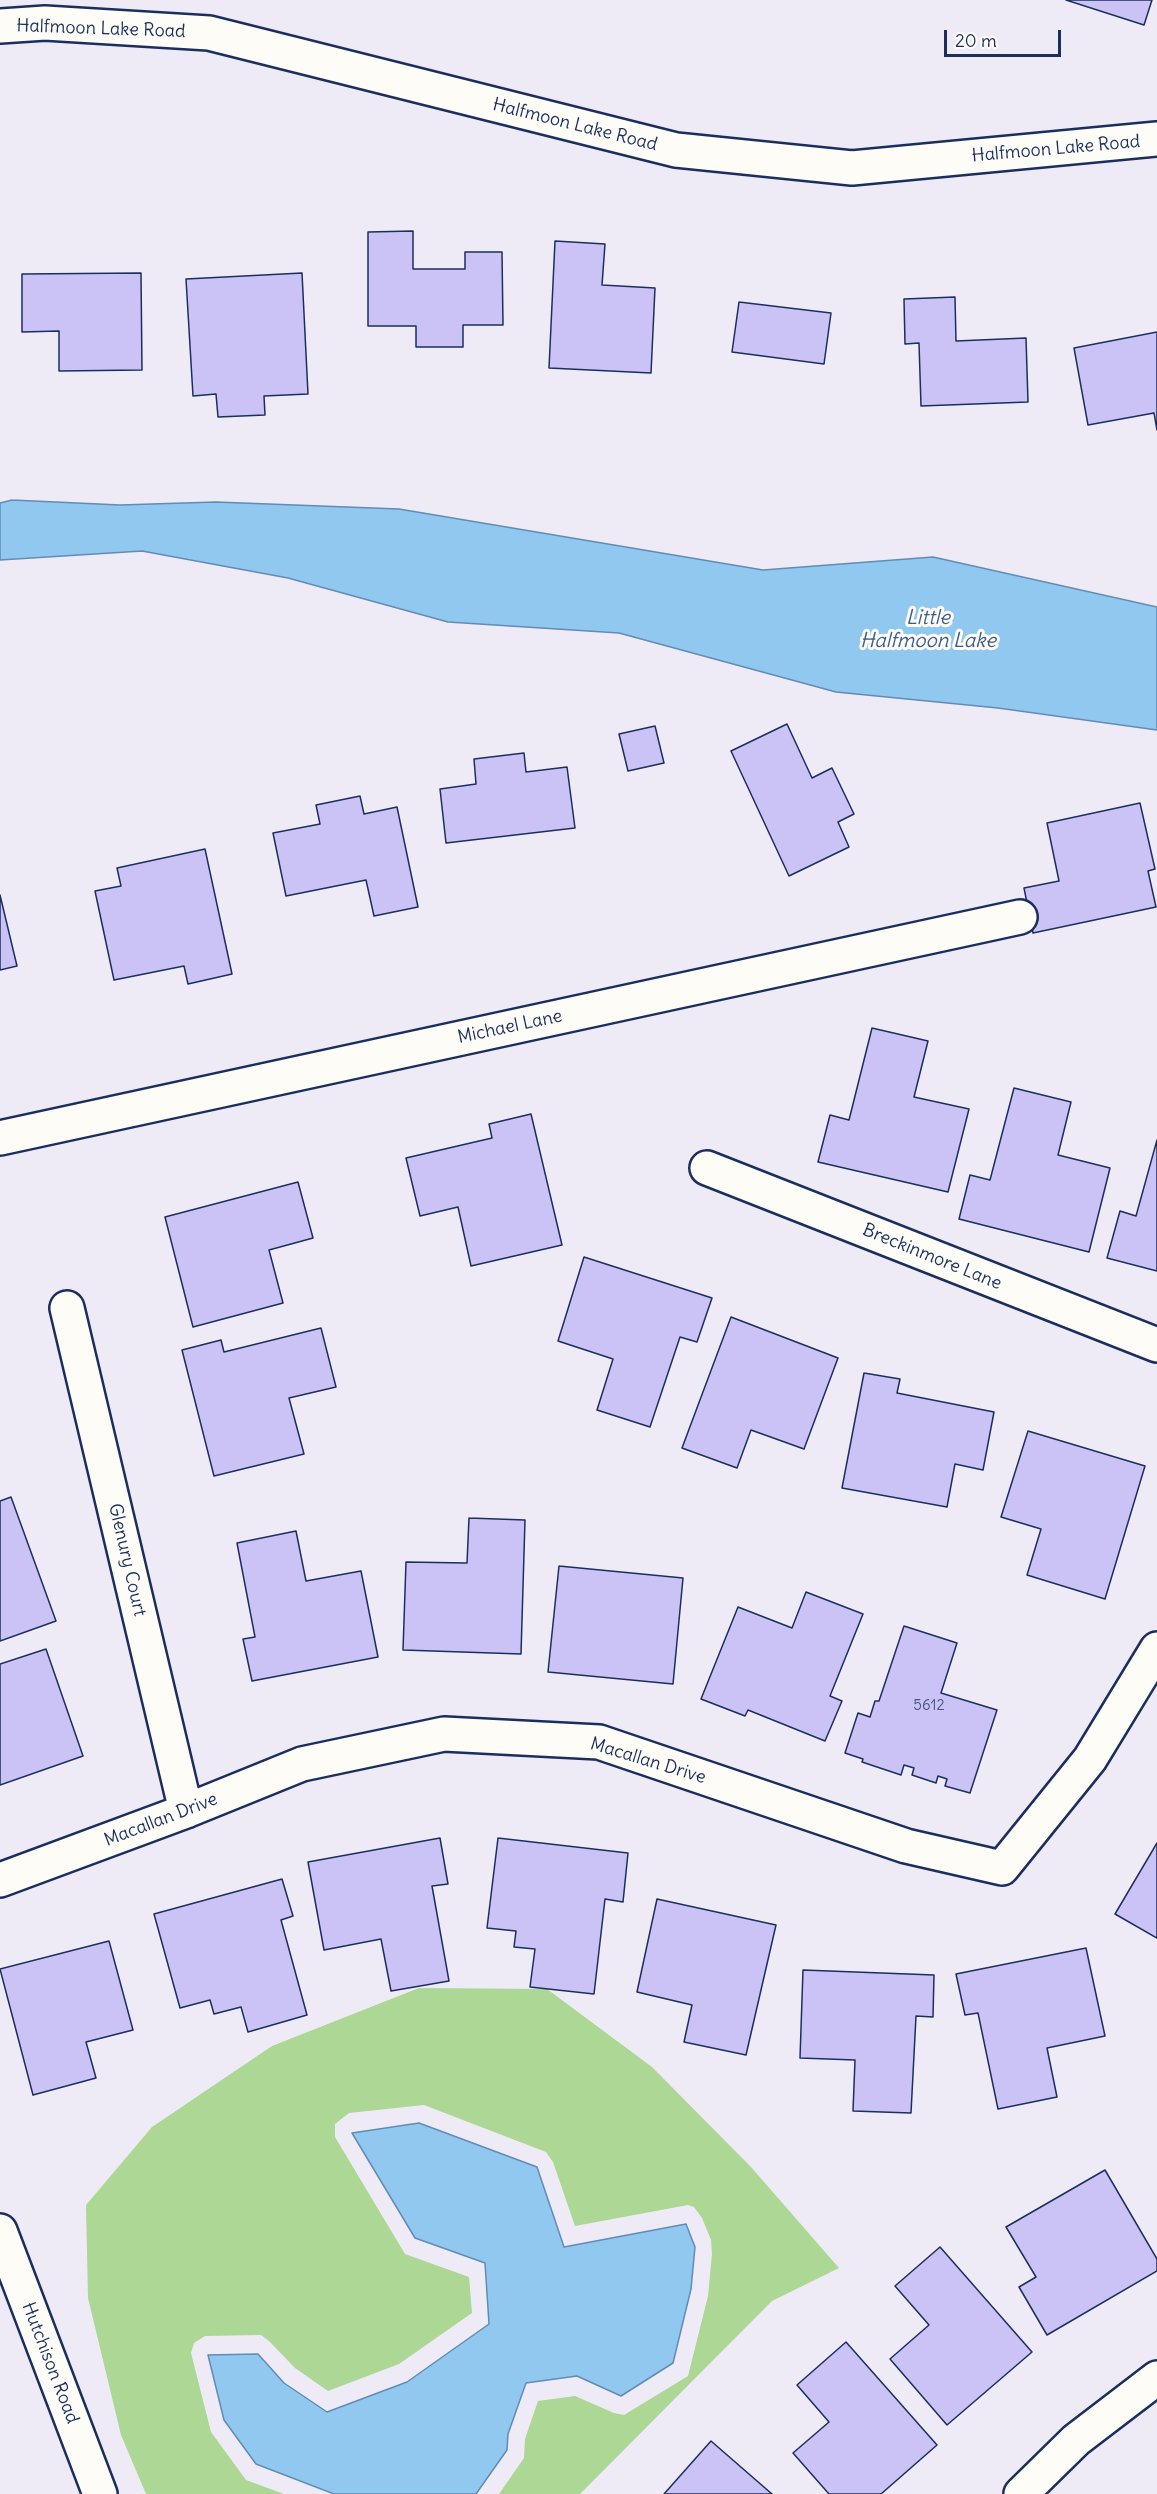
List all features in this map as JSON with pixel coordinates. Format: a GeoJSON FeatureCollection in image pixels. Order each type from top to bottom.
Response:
{"type":"FeatureCollection","features":[{"type":"Feature","properties":{"kind":"street","name":"Halfmoon Lake Road"},"geometry":{"type":"LineString","coordinates":[[0,26],[45,23],[209,33],[676,150],[852,168],[1157,139]]}},
{"type":"Feature","properties":{"kind":"street","name":"Michael Lane"},"geometry":{"type":"LineString","coordinates":[[0,1138],[1020,917]]}},
{"type":"Feature","properties":{"kind":"street","name":"Breckinmore Lane"},"geometry":{"type":"LineString","coordinates":[[707,1168],[1157,1345]]}},
{"type":"Feature","properties":{"kind":"street","name":"Glenury Court"},"geometry":{"type":"LineString","coordinates":[[67,1308],[186,1811]]}},
{"type":"Feature","properties":{"kind":"street","name":"Macallan Drive"},"geometry":{"type":"LineString","coordinates":[[0,1880],[186,1811],[302,1764],[444,1734],[599,1742],[906,1846],[1002,1868],[1090,1759],[1157,1649]]}},
{"type":"Feature","properties":{"kind":"street","name":"Hutchison Road"},"geometry":{"type":"LineString","coordinates":[[0,2231],[100,2494]]}},
{"type":"Feature","properties":{"kind":"street"},"geometry":{"type":"LineString","coordinates":[[1021,2494],[1076,2440],[1157,2378]]}},
{"type":"Feature","properties":{"kind":"green space"},"geometry":{"type":"Polygon","coordinates":[[[419,1988],[547,1989],[652,2067],[751,2167],[839,2268],[772,2301],[580,2494],[499,2494],[524,2458],[525,2439],[538,2401],[575,2396],[624,2415],[688,2376],[708,2296],[711,2240],[702,2218],[694,2207],[688,2205],[575,2226],[553,2162],[546,2152],[424,2105],[349,2113],[335,2124],[335,2137],[405,2254],[469,2277],[472,2313],[399,2364],[328,2391],[295,2368],[261,2335],[205,2336],[194,2343],[191,2353],[211,2432],[246,2480],[284,2494],[146,2494],[121,2435],[88,2298],[86,2205],[152,2127],[272,2046],[419,1988]]]}},
{"type":"Feature","properties":{"kind":"water","name":"Little Halfmoon Lake"},"geometry":{"type":"Polygon","coordinates":[[[12,500],[120,505],[216,502],[399,509],[763,570],[933,557],[1157,607],[1157,730],[998,708],[836,692],[619,633],[448,622],[288,578],[142,551],[0,560],[0,503],[12,500]]]}},
{"type":"Feature","properties":{"kind":"water"},"geometry":{"type":"Polygon","coordinates":[[[419,2123],[537,2167],[564,2247],[686,2224],[695,2247],[691,2289],[673,2363],[621,2396],[577,2376],[526,2383],[508,2434],[507,2450],[476,2494],[334,2494],[256,2464],[224,2420],[208,2355],[258,2354],[284,2383],[327,2412],[407,2382],[489,2324],[485,2263],[415,2238],[352,2133],[419,2123]]]}},
{"type":"Feature","properties":{"kind":"building"},"geometry":{"type":"Polygon","coordinates":[[[1066,0],[1152,0],[1144,25],[1066,0]]]}},
{"type":"Feature","properties":{"kind":"building"},"geometry":{"type":"Polygon","coordinates":[[[413,231],[413,269],[465,269],[465,252],[502,252],[503,325],[463,325],[463,347],[416,347],[416,326],[368,326],[368,232],[413,231]]]}},
{"type":"Feature","properties":{"kind":"building"},"geometry":{"type":"Polygon","coordinates":[[[555,241],[605,244],[602,285],[655,288],[651,373],[549,368],[555,241]]]}},
{"type":"Feature","properties":{"kind":"building"},"geometry":{"type":"Polygon","coordinates":[[[141,273],[142,370],[59,371],[59,331],[22,332],[22,274],[141,273]]]}},
{"type":"Feature","properties":{"kind":"building"},"geometry":{"type":"Polygon","coordinates":[[[302,273],[308,394],[264,396],[265,415],[218,417],[216,394],[193,396],[186,279],[302,273]]]}},
{"type":"Feature","properties":{"kind":"building"},"geometry":{"type":"Polygon","coordinates":[[[955,297],[956,341],[1026,338],[1028,402],[921,406],[919,343],[905,344],[904,299],[955,297]]]}},
{"type":"Feature","properties":{"kind":"building"},"geometry":{"type":"Polygon","coordinates":[[[739,302],[831,313],[824,364],[732,352],[739,302]]]}},
{"type":"Feature","properties":{"kind":"building"},"geometry":{"type":"Polygon","coordinates":[[[1157,332],[1157,430],[1154,413],[1088,425],[1074,348],[1157,332]]]}},
{"type":"Feature","properties":{"kind":"building"},"geometry":{"type":"Polygon","coordinates":[[[787,724],[812,778],[832,768],[854,814],[838,822],[849,847],[789,876],[731,751],[787,724]]]}},
{"type":"Feature","properties":{"kind":"building"},"geometry":{"type":"Polygon","coordinates":[[[655,726],[664,763],[628,771],[619,734],[655,726]]]}},
{"type":"Feature","properties":{"kind":"building"},"geometry":{"type":"Polygon","coordinates":[[[524,753],[526,772],[567,767],[575,828],[446,843],[440,789],[476,784],[474,759],[524,753]]]}},
{"type":"Feature","properties":{"kind":"building"},"geometry":{"type":"Polygon","coordinates":[[[360,796],[364,814],[397,807],[418,907],[374,916],[366,880],[286,896],[273,833],[320,824],[316,805],[360,796]]]}},
{"type":"Feature","properties":{"kind":"building"},"geometry":{"type":"Polygon","coordinates":[[[1140,803],[1155,869],[1148,871],[1156,907],[1033,933],[1024,888],[1059,881],[1047,823],[1140,803]]]}},
{"type":"Feature","properties":{"kind":"building"},"geometry":{"type":"Polygon","coordinates":[[[205,849],[232,974],[188,984],[184,966],[114,980],[95,891],[121,886],[117,868],[205,849]]]}},
{"type":"Feature","properties":{"kind":"building"},"geometry":{"type":"Polygon","coordinates":[[[0,895],[17,966],[0,970],[0,895]]]}},
{"type":"Feature","properties":{"kind":"building"},"geometry":{"type":"Polygon","coordinates":[[[872,1028],[928,1041],[914,1097],[969,1109],[948,1192],[818,1162],[830,1115],[849,1120],[872,1028]]]}},
{"type":"Feature","properties":{"kind":"building"},"geometry":{"type":"Polygon","coordinates":[[[1014,1088],[1071,1102],[1058,1155],[1110,1168],[1089,1252],[959,1219],[970,1175],[990,1180],[1014,1088]]]}},
{"type":"Feature","properties":{"kind":"building"},"geometry":{"type":"Polygon","coordinates":[[[531,1114],[562,1245],[471,1266],[458,1207],[420,1216],[406,1158],[492,1138],[489,1124],[531,1114]]]}},
{"type":"Feature","properties":{"kind":"building"},"geometry":{"type":"Polygon","coordinates":[[[1157,1140],[1157,1271],[1107,1258],[1120,1211],[1136,1216],[1157,1140]]]}},
{"type":"Feature","properties":{"kind":"building"},"geometry":{"type":"Polygon","coordinates":[[[298,1182],[313,1238],[269,1250],[283,1303],[193,1327],[165,1217],[298,1182]]]}},
{"type":"Feature","properties":{"kind":"building"},"geometry":{"type":"Polygon","coordinates":[[[584,1257],[712,1298],[697,1342],[680,1337],[650,1427],[597,1410],[613,1359],[558,1341],[584,1257]]]}},
{"type":"Feature","properties":{"kind":"building"},"geometry":{"type":"Polygon","coordinates":[[[731,1317],[838,1358],[804,1449],[751,1430],[737,1468],[682,1448],[731,1317]]]}},
{"type":"Feature","properties":{"kind":"building"},"geometry":{"type":"Polygon","coordinates":[[[321,1328],[336,1387],[289,1398],[304,1454],[214,1476],[182,1350],[221,1340],[224,1352],[321,1328]]]}},
{"type":"Feature","properties":{"kind":"building"},"geometry":{"type":"Polygon","coordinates":[[[864,1373],[900,1379],[897,1393],[994,1412],[983,1470],[955,1464],[947,1507],[842,1488],[864,1373]]]}},
{"type":"Feature","properties":{"kind":"building"},"geometry":{"type":"Polygon","coordinates":[[[1028,1431],[1145,1466],[1105,1599],[1027,1575],[1041,1529],[1001,1517],[1028,1431]]]}},
{"type":"Feature","properties":{"kind":"building"},"geometry":{"type":"Polygon","coordinates":[[[11,1497],[56,1621],[0,1641],[0,1501],[11,1497]]]}},
{"type":"Feature","properties":{"kind":"building"},"geometry":{"type":"Polygon","coordinates":[[[469,1518],[525,1520],[521,1654],[403,1650],[406,1562],[467,1563],[469,1518]]]}},
{"type":"Feature","properties":{"kind":"building"},"geometry":{"type":"Polygon","coordinates":[[[296,1531],[306,1581],[361,1571],[378,1657],[252,1681],[243,1639],[255,1637],[237,1543],[296,1531]]]}},
{"type":"Feature","properties":{"kind":"building"},"geometry":{"type":"Polygon","coordinates":[[[559,1566],[683,1578],[673,1684],[548,1672],[559,1566]]]}},
{"type":"Feature","properties":{"kind":"building"},"geometry":{"type":"Polygon","coordinates":[[[806,1592],[863,1614],[830,1696],[842,1701],[825,1741],[748,1710],[745,1716],[701,1699],[738,1607],[792,1628],[806,1592]]]}},
{"type":"Feature","properties":{"kind":"building"},"geometry":{"type":"Polygon","coordinates":[[[904,1626],[957,1643],[941,1693],[997,1710],[970,1793],[945,1786],[947,1779],[938,1776],[936,1783],[912,1775],[914,1768],[904,1765],[901,1775],[862,1762],[863,1759],[845,1753],[858,1713],[870,1717],[875,1701],[879,1701],[904,1626]]]}},
{"type":"Feature","properties":{"kind":"building"},"geometry":{"type":"Polygon","coordinates":[[[46,1649],[83,1756],[0,1785],[0,1664],[46,1649]]]}},
{"type":"Feature","properties":{"kind":"building"},"geometry":{"type":"Polygon","coordinates":[[[440,1838],[448,1884],[432,1886],[449,1981],[391,1991],[381,1939],[324,1950],[308,1862],[440,1838]]]}},
{"type":"Feature","properties":{"kind":"building"},"geometry":{"type":"Polygon","coordinates":[[[498,1838],[628,1853],[623,1902],[605,1899],[594,1994],[530,1987],[535,1949],[514,1947],[516,1931],[487,1928],[498,1838]]]}},
{"type":"Feature","properties":{"kind":"building"},"geometry":{"type":"Polygon","coordinates":[[[1157,1843],[1157,1938],[1115,1914],[1157,1843]]]}},
{"type":"Feature","properties":{"kind":"building"},"geometry":{"type":"Polygon","coordinates":[[[282,1879],[293,1916],[281,1920],[307,2015],[248,2032],[241,2007],[214,2014],[210,2000],[180,2008],[154,1914],[282,1879]]]}},
{"type":"Feature","properties":{"kind":"building"},"geometry":{"type":"Polygon","coordinates":[[[657,1899],[776,1925],[746,2055],[684,2042],[692,2005],[637,1992],[657,1899]]]}},
{"type":"Feature","properties":{"kind":"building"},"geometry":{"type":"Polygon","coordinates":[[[109,1941],[133,2030],[86,2042],[96,2078],[33,2095],[0,1969],[109,1941]]]}},
{"type":"Feature","properties":{"kind":"building"},"geometry":{"type":"Polygon","coordinates":[[[1086,1948],[1105,2036],[1047,2048],[1057,2097],[998,2109],[978,2013],[965,2015],[956,1974],[1086,1948]]]}},
{"type":"Feature","properties":{"kind":"building"},"geometry":{"type":"Polygon","coordinates":[[[803,1970],[934,1975],[933,2017],[916,2016],[911,2113],[853,2111],[855,2060],[800,2058],[803,1970]]]}},
{"type":"Feature","properties":{"kind":"building"},"geometry":{"type":"Polygon","coordinates":[[[1105,2170],[1157,2259],[1157,2271],[1047,2335],[1019,2287],[1036,2277],[1006,2227],[1105,2170]]]}},
{"type":"Feature","properties":{"kind":"building"},"geometry":{"type":"Polygon","coordinates":[[[940,2247],[1032,2352],[947,2425],[890,2359],[929,2325],[895,2286],[940,2247]]]}},
{"type":"Feature","properties":{"kind":"building"},"geometry":{"type":"Polygon","coordinates":[[[846,2342],[937,2445],[881,2494],[829,2494],[793,2453],[829,2422],[797,2385],[846,2342]]]}},
{"type":"Feature","properties":{"kind":"building"},"geometry":{"type":"Polygon","coordinates":[[[711,2441],[772,2494],[664,2494],[711,2441]]]}}]}
